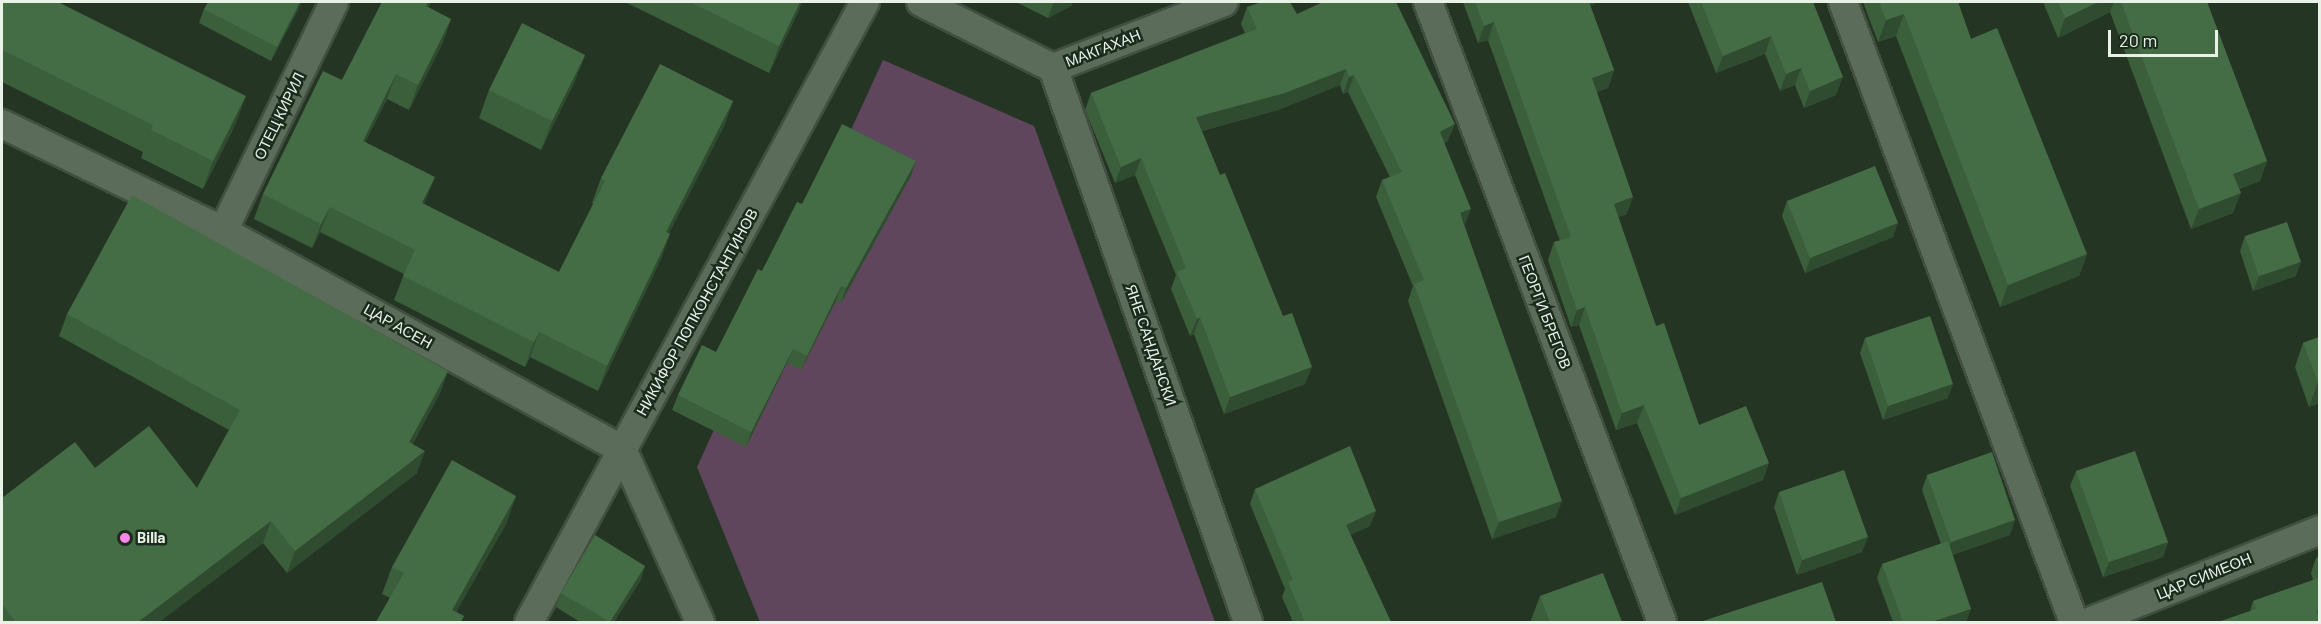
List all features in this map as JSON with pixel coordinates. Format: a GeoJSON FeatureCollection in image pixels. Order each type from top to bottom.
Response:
{"type":"FeatureCollection","features":[{"type":"Feature","properties":{"kind":"street","name":"ОТЕЦ КИРИЛ"},"geometry":{"type":"LineString","coordinates":[[223,231],[334,2]]}},
{"type":"Feature","properties":{"kind":"street","name":"НИКИФОР ПОПКОНСТАНТИНОВ"},"geometry":{"type":"LineString","coordinates":[[530,622],[865,2]]}},
{"type":"Feature","properties":{"kind":"street","name":"МАКГАХАН"},"geometry":{"type":"LineString","coordinates":[[921,2],[1053,68],[1224,2]]}},
{"type":"Feature","properties":{"kind":"street","name":"ГЕОРГИ БРЕГОВ"},"geometry":{"type":"LineString","coordinates":[[1428,2],[1662,622]]}},
{"type":"Feature","properties":{"kind":"street"},"geometry":{"type":"LineString","coordinates":[[1843,2],[2073,622]]}},
{"type":"Feature","properties":{"kind":"street","name":"ЯНЕ САНДАНСКИ"},"geometry":{"type":"LineString","coordinates":[[1053,68],[1248,622]]}},
{"type":"Feature","properties":{"kind":"street","name":"ЦАР АСЕН"},"geometry":{"type":"LineString","coordinates":[[2,124],[223,231],[622,449]]}},
{"type":"Feature","properties":{"kind":"street"},"geometry":{"type":"LineString","coordinates":[[622,449],[700,622]]}},
{"type":"Feature","properties":{"kind":"street","name":"ЦАР СИМЕОН"},"geometry":{"type":"LineString","coordinates":[[2089,622],[2319,530]]}},
{"type":"Feature","properties":{"kind":"shaded area"},"geometry":{"type":"Polygon","coordinates":[[[883,60],[1034,126],[1215,622],[760,622],[697,467],[883,60]]]}},
{"type":"Feature","properties":{"kind":"building"},"geometry":{"type":"Polygon","coordinates":[[[2,2],[58,2],[246,96],[213,161],[151,130],[153,125],[2,50],[2,2]]]}},
{"type":"Feature","properties":{"kind":"building"},"geometry":{"type":"Polygon","coordinates":[[[208,2],[300,2],[277,47],[204,9],[208,2]]]}},
{"type":"Feature","properties":{"kind":"building"},"geometry":{"type":"Polygon","coordinates":[[[382,2],[428,2],[426,6],[451,19],[418,85],[396,74],[363,141],[435,177],[422,203],[559,272],[605,181],[601,178],[660,64],[733,101],[666,232],[670,234],[607,366],[539,332],[534,342],[403,276],[415,250],[330,207],[321,224],[263,194],[323,71],[342,80],[382,2]]]}},
{"type":"Feature","properties":{"kind":"building"},"geometry":{"type":"Polygon","coordinates":[[[690,2],[800,2],[779,46],[690,2]]]}},
{"type":"Feature","properties":{"kind":"building"},"geometry":{"type":"Polygon","coordinates":[[[1262,2],[1290,2],[1297,14],[1323,2],[1396,2],[1455,124],[1440,132],[1471,209],[1460,213],[1562,501],[1499,522],[1414,284],[1424,280],[1382,180],[1402,172],[1354,75],[1349,77],[1346,69],[1285,93],[1196,117],[1220,175],[1225,173],[1283,316],[1292,313],[1312,367],[1230,397],[1200,317],[1197,319],[1177,272],[1186,268],[1141,158],[1121,167],[1091,93],[1257,29],[1247,7],[1262,2]]]}},
{"type":"Feature","properties":{"kind":"building"},"geometry":{"type":"Polygon","coordinates":[[[1475,2],[1589,2],[1614,70],[1592,78],[1633,197],[1614,204],[1656,326],[1664,323],[1699,425],[1746,406],[1769,463],[1681,498],[1644,405],[1622,413],[1585,307],[1577,310],[1554,242],[1571,237],[1494,22],[1484,26],[1475,2]]]}},
{"type":"Feature","properties":{"kind":"building"},"geometry":{"type":"Polygon","coordinates":[[[1701,2],[1813,2],[1843,77],[1810,91],[1801,68],[1786,74],[1771,36],[1723,56],[1701,2]]]}},
{"type":"Feature","properties":{"kind":"building"},"geometry":{"type":"Polygon","coordinates":[[[1879,2],[1958,2],[1971,39],[1997,28],[2087,254],[2008,285],[1904,14],[1886,20],[1879,2]]]}},
{"type":"Feature","properties":{"kind":"building"},"geometry":{"type":"Polygon","coordinates":[[[2058,2],[2098,2],[2065,18],[2058,2]]]}},
{"type":"Feature","properties":{"kind":"building"},"geometry":{"type":"Polygon","coordinates":[[[2121,2],[2207,2],[2267,161],[2233,174],[2241,193],[2199,209],[2121,2]]]}},
{"type":"Feature","properties":{"kind":"building"},"geometry":{"type":"Polygon","coordinates":[[[522,23],[585,55],[552,121],[489,90],[522,23]]]}},
{"type":"Feature","properties":{"kind":"building"},"geometry":{"type":"Polygon","coordinates":[[[842,124],[916,161],[846,288],[841,286],[807,356],[793,349],[751,432],[678,395],[702,345],[716,352],[758,269],[762,271],[797,202],[802,204],[842,124]]]}},
{"type":"Feature","properties":{"kind":"building"},"geometry":{"type":"Polygon","coordinates":[[[1875,166],[1898,223],[1810,258],[1787,201],[1875,166]]]}},
{"type":"Feature","properties":{"kind":"building"},"geometry":{"type":"Polygon","coordinates":[[[132,195],[448,371],[409,442],[425,451],[295,551],[271,521],[138,622],[16,622],[2,604],[2,498],[75,442],[95,468],[149,426],[197,488],[240,410],[67,314],[132,195]]]}},
{"type":"Feature","properties":{"kind":"building"},"geometry":{"type":"Polygon","coordinates":[[[2287,222],[2301,262],[2259,276],[2245,236],[2287,222]]]}},
{"type":"Feature","properties":{"kind":"building"},"geometry":{"type":"Polygon","coordinates":[[[1930,316],[1953,384],[1888,406],[1865,338],[1930,316]]]}},
{"type":"Feature","properties":{"kind":"building"},"geometry":{"type":"Polygon","coordinates":[[[2319,337],[2319,381],[2318,382],[2303,343],[2319,337]]]}},
{"type":"Feature","properties":{"kind":"building"},"geometry":{"type":"Polygon","coordinates":[[[1350,446],[1376,511],[1346,525],[1391,622],[1305,622],[1288,582],[1293,580],[1255,489],[1350,446]]]}},
{"type":"Feature","properties":{"kind":"building"},"geometry":{"type":"Polygon","coordinates":[[[2135,451],[2168,542],[2109,562],[2076,471],[2135,451]]]}},
{"type":"Feature","properties":{"kind":"building"},"geometry":{"type":"Polygon","coordinates":[[[1992,452],[2015,520],[1951,542],[1927,475],[1992,452]]]}},
{"type":"Feature","properties":{"kind":"building"},"geometry":{"type":"Polygon","coordinates":[[[452,460],[516,496],[452,610],[464,616],[460,622],[376,622],[404,573],[392,567],[452,460]]]}},
{"type":"Feature","properties":{"kind":"building"},"geometry":{"type":"Polygon","coordinates":[[[1844,470],[1868,537],[1802,560],[1779,492],[1844,470]]]}},
{"type":"Feature","properties":{"kind":"building"},"geometry":{"type":"Polygon","coordinates":[[[595,535],[645,566],[610,622],[561,593],[595,535]]]}},
{"type":"Feature","properties":{"kind":"building"},"geometry":{"type":"Polygon","coordinates":[[[1948,541],[1971,609],[1931,622],[1903,622],[1882,564],[1948,541]]]}},
{"type":"Feature","properties":{"kind":"building"},"geometry":{"type":"Polygon","coordinates":[[[1603,573],[1622,622],[1550,622],[1540,596],[1603,573]]]}},
{"type":"Feature","properties":{"kind":"building"},"geometry":{"type":"Polygon","coordinates":[[[2319,578],[2319,609],[2316,610],[2319,622],[2218,622],[2256,609],[2253,601],[2319,578]]]}},
{"type":"Feature","properties":{"kind":"building"},"geometry":{"type":"Polygon","coordinates":[[[1822,582],[1836,622],[1700,622],[1822,582]]]}},
{"type":"Feature","properties":{"kind":"place","name":"Billa"},"geometry":{"type":"Point","coordinates":[125,538]}}]}
